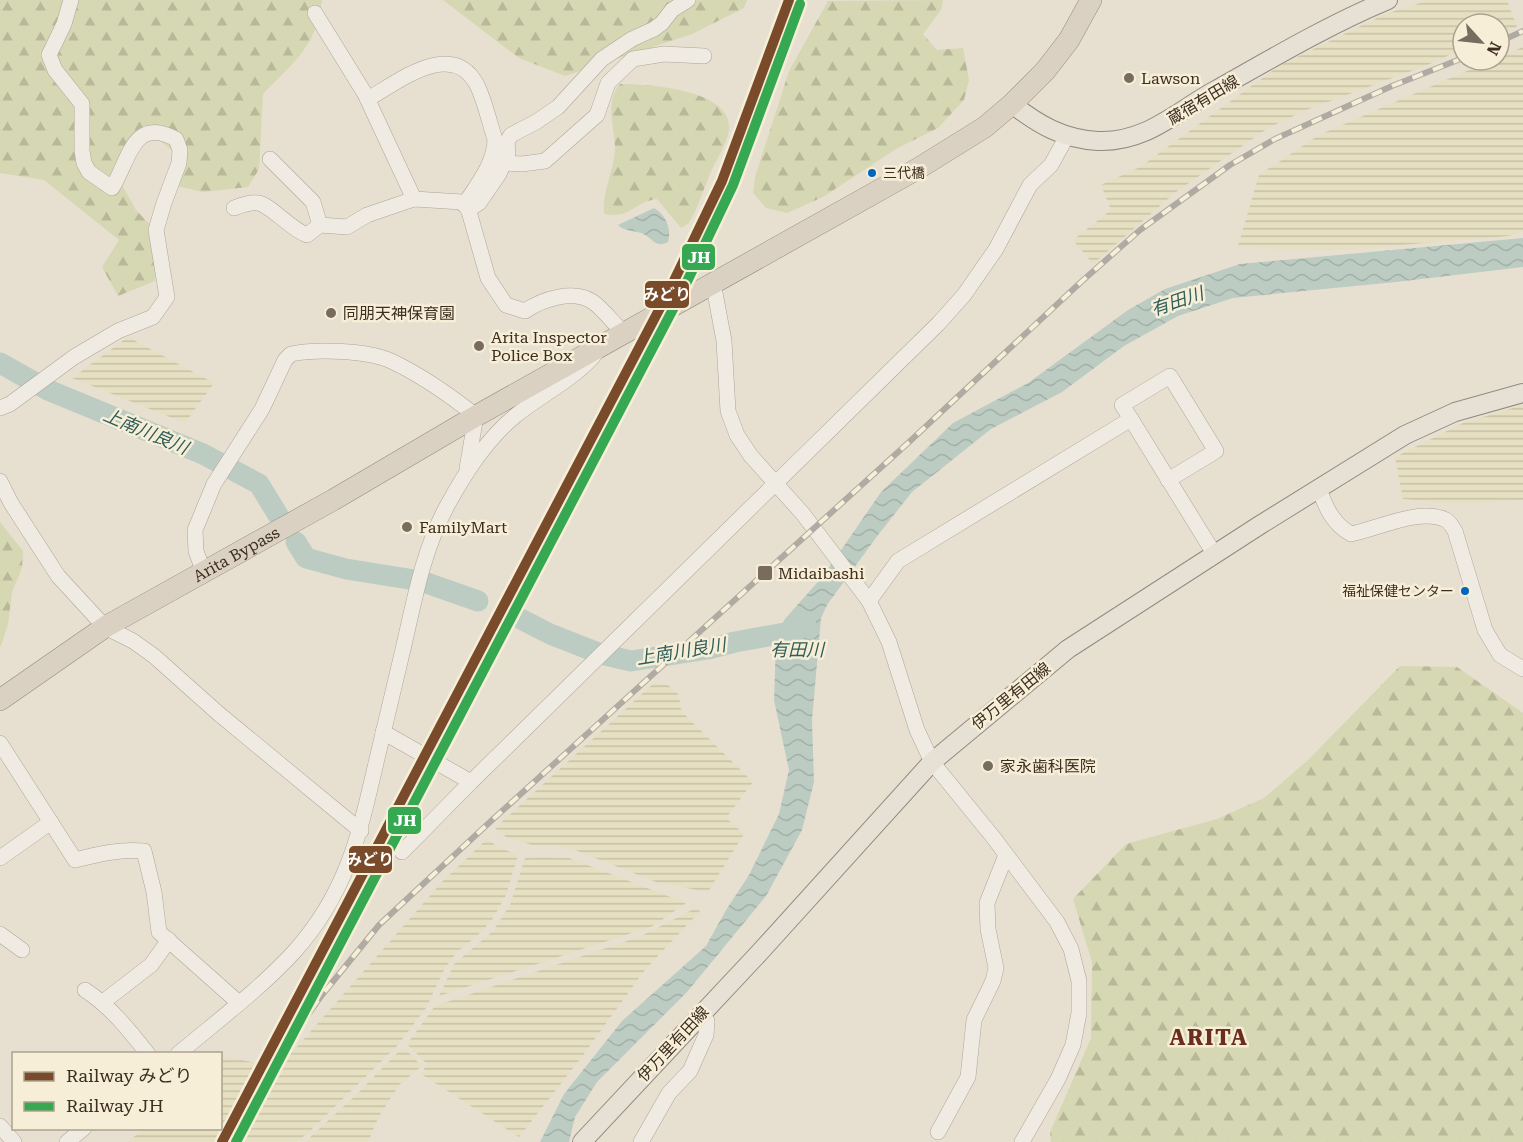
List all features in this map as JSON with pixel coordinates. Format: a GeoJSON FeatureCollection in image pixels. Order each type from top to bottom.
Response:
{"type":"FeatureCollection","features":[{"type":"Feature","properties":{"kind":"highway","name":"Arita Bypass"},"geometry":{"type":"LineString","coordinates":[[0,700],[105,627],[713,282],[919,168],[984,127],[1012,104],[1045,71],[1070,40],[1091,0]]}},
{"type":"Feature","properties":{"kind":"main road","name":"蔵宿有田線"},"geometry":{"type":"LineString","coordinates":[[1012,104],[1037,123],[1067,136],[1100,141],[1128,137],[1161,125],[1211,93],[1355,14],[1388,0]]}},
{"type":"Feature","properties":{"kind":"main road","name":"伊万里有田線"},"geometry":{"type":"LineString","coordinates":[[582,1142],[932,762],[1068,649],[1406,435],[1445,417],[1523,393]]}},
{"type":"Feature","properties":{"kind":"street"},"geometry":{"type":"LineString","coordinates":[[5,406],[57,369],[118,331],[153,316],[167,297],[156,230],[180,162],[180,150],[176,139],[161,132],[154,132],[136,140],[112,188],[88,172],[82,151],[82,104],[55,70],[49,55],[64,24],[71,0]]}},
{"type":"Feature","properties":{"kind":"street"},"geometry":{"type":"LineString","coordinates":[[466,207],[478,203],[505,163],[508,153],[507,142],[511,135],[558,107],[602,59],[632,39],[654,29],[672,10],[688,0]]}},
{"type":"Feature","properties":{"kind":"street"},"geometry":{"type":"LineString","coordinates":[[315,13],[368,99],[414,199]]}},
{"type":"Feature","properties":{"kind":"street"},"geometry":{"type":"LineString","coordinates":[[505,163],[522,164],[545,161],[597,115],[608,82],[633,58],[663,54],[704,56]]}},
{"type":"Feature","properties":{"kind":"street"},"geometry":{"type":"LineString","coordinates":[[368,99],[425,68],[450,64],[464,69],[477,86],[495,139],[491,159],[466,207]]}},
{"type":"Feature","properties":{"kind":"street"},"geometry":{"type":"LineString","coordinates":[[402,852],[588,666],[914,349],[964,295],[996,249],[1030,185],[1051,165],[1067,136]]}},
{"type":"Feature","properties":{"kind":"street"},"geometry":{"type":"LineString","coordinates":[[270,159],[313,202],[320,225]]}},
{"type":"Feature","properties":{"kind":"street"},"geometry":{"type":"LineString","coordinates":[[234,208],[260,203],[297,231],[307,235],[320,225],[347,227],[367,215],[414,199],[462,202],[466,207],[488,278],[506,305],[525,311],[540,302],[579,296],[594,303],[624,333]]}},
{"type":"Feature","properties":{"kind":"street"},"geometry":{"type":"LineString","coordinates":[[713,282],[724,341],[728,411],[737,435],[751,456],[824,541],[865,595],[889,642],[917,730],[932,762],[993,837],[1057,922],[1071,949],[1079,981],[1079,1013],[1073,1045],[1058,1079],[1022,1142]]}},
{"type":"Feature","properties":{"kind":"street"},"geometry":{"type":"LineString","coordinates":[[178,1052],[239,1003],[294,951],[315,926],[338,889],[361,831],[422,565],[446,508],[467,472],[497,432],[516,415],[584,368],[600,347]]}},
{"type":"Feature","properties":{"kind":"street"},"geometry":{"type":"LineString","coordinates":[[207,571],[196,551],[195,530],[214,484],[262,409],[285,360],[291,354],[328,350],[390,360],[434,387],[476,416],[467,472]]}},
{"type":"Feature","properties":{"kind":"street"},"geometry":{"type":"LineString","coordinates":[[1168,480],[1216,451],[1170,376],[1122,405],[1168,480],[1215,555]]}},
{"type":"Feature","properties":{"kind":"street"},"geometry":{"type":"LineString","coordinates":[[865,595],[898,561],[1131,419]]}},
{"type":"Feature","properties":{"kind":"street"},"geometry":{"type":"LineString","coordinates":[[0,481],[21,520],[58,576],[105,627],[133,641],[154,656],[219,714],[361,831]]}},
{"type":"Feature","properties":{"kind":"street"},"geometry":{"type":"LineString","coordinates":[[1319,489],[1326,507],[1337,524],[1351,534],[1393,522],[1431,515],[1448,520],[1455,531],[1485,630],[1500,654],[1523,669]]}},
{"type":"Feature","properties":{"kind":"street"},"geometry":{"type":"LineString","coordinates":[[383,732],[471,782]]}},
{"type":"Feature","properties":{"kind":"street"},"geometry":{"type":"LineString","coordinates":[[0,743],[75,860],[108,851],[127,849],[144,851],[154,892],[159,932],[239,1003]]}},
{"type":"Feature","properties":{"kind":"street"},"geometry":{"type":"LineString","coordinates":[[0,858],[51,822]]}},
{"type":"Feature","properties":{"kind":"street"},"geometry":{"type":"LineString","coordinates":[[938,1132],[968,1077],[974,1020],[993,981],[996,968],[988,929],[987,903],[1006,855]]}},
{"type":"Feature","properties":{"kind":"street"},"geometry":{"type":"LineString","coordinates":[[0,934],[22,950]]}},
{"type":"Feature","properties":{"kind":"street"},"geometry":{"type":"LineString","coordinates":[[103,1002],[150,966],[169,940]]}},
{"type":"Feature","properties":{"kind":"street"},"geometry":{"type":"LineString","coordinates":[[85,990],[103,1002],[147,1052]]}},
{"type":"Feature","properties":{"kind":"street"},"geometry":{"type":"LineString","coordinates":[[641,1142],[669,1093],[690,1071],[706,1035],[707,1021],[701,1015]]}},
{"type":"Feature","properties":{"kind":"street"},"geometry":{"type":"LineString","coordinates":[[0,1126],[14,1142]]}},
{"type":"Feature","properties":{"kind":"street"},"geometry":{"type":"LineString","coordinates":[[67,1142],[82,1130]]}},
{"type":"Feature","properties":{"kind":"shaded area"},"geometry":{"type":"Polygon","coordinates":[[[1430,0],[1507,0],[1517,27],[1511,29],[1511,12],[1451,12],[1451,54],[1306,110],[1268,128],[1176,192],[1093,264],[1073,240],[1111,210],[1101,185],[1140,167],[1279,66],[1385,14],[1430,0]]]}},
{"type":"Feature","properties":{"kind":"shaded area"},"geometry":{"type":"Polygon","coordinates":[[[1523,47],[1523,232],[1508,236],[1342,250],[1238,246],[1259,175],[1319,135],[1464,72],[1511,72],[1511,52],[1523,47]]]}},
{"type":"Feature","properties":{"kind":"shaded area"},"geometry":{"type":"Polygon","coordinates":[[[128,337],[214,383],[185,423],[72,378],[128,337]]]}},
{"type":"Feature","properties":{"kind":"shaded area"},"geometry":{"type":"Polygon","coordinates":[[[1523,405],[1523,500],[1460,504],[1403,499],[1395,457],[1463,423],[1523,405]]]}},
{"type":"Feature","properties":{"kind":"shaded area"},"geometry":{"type":"Polygon","coordinates":[[[654,683],[668,685],[679,695],[681,711],[753,782],[726,818],[744,834],[708,892],[656,882],[575,850],[553,845],[532,845],[506,837],[495,828],[654,683]]]}},
{"type":"Feature","properties":{"kind":"shaded area"},"geometry":{"type":"Polygon","coordinates":[[[487,839],[498,847],[518,855],[506,895],[492,920],[457,952],[445,968],[426,1008],[397,1046],[296,1142],[243,1142],[289,1056],[443,881],[487,839]]]}},
{"type":"Feature","properties":{"kind":"shaded area"},"geometry":{"type":"Polygon","coordinates":[[[525,858],[569,858],[686,903],[653,926],[439,996],[454,964],[493,931],[510,905],[525,858]]]}},
{"type":"Feature","properties":{"kind":"shaded area"},"geometry":{"type":"Polygon","coordinates":[[[696,908],[700,911],[644,971],[581,1058],[519,1137],[421,1074],[427,1064],[407,1044],[435,1006],[639,937],[696,908]]]}},
{"type":"Feature","properties":{"kind":"shaded area"},"geometry":{"type":"Polygon","coordinates":[[[403,1047],[422,1066],[400,1084],[379,1116],[368,1142],[305,1142],[358,1093],[403,1047]]]}},
{"type":"Feature","properties":{"kind":"shaded area"},"geometry":{"type":"Polygon","coordinates":[[[222,1056],[257,1063],[220,1142],[128,1142],[142,1130],[222,1130],[222,1056]]]}},
{"type":"Feature","properties":{"kind":"green space"},"geometry":{"type":"Polygon","coordinates":[[[0,0],[322,0],[315,30],[309,42],[294,63],[263,94],[259,169],[248,187],[203,192],[177,186],[174,152],[158,139],[146,141],[138,151],[121,183],[136,210],[161,236],[155,281],[118,296],[102,267],[119,240],[44,180],[0,173],[0,0]]]}},
{"type":"Feature","properties":{"kind":"green space"},"geometry":{"type":"Polygon","coordinates":[[[443,0],[747,0],[744,8],[692,34],[565,76],[519,58],[443,0]]]}},
{"type":"Feature","properties":{"kind":"green space"},"geometry":{"type":"Polygon","coordinates":[[[943,0],[941,10],[923,34],[937,50],[963,48],[969,80],[964,100],[938,128],[896,149],[823,197],[787,213],[766,208],[753,193],[755,177],[789,71],[828,1],[943,0]]]}},
{"type":"Feature","properties":{"kind":"green space"},"geometry":{"type":"Polygon","coordinates":[[[620,84],[648,85],[684,91],[715,103],[725,113],[729,131],[725,143],[694,214],[688,224],[681,228],[657,199],[621,214],[604,214],[615,148],[611,107],[615,91],[620,84]]]}},
{"type":"Feature","properties":{"kind":"green space"},"geometry":{"type":"Polygon","coordinates":[[[0,522],[23,551],[22,568],[12,592],[8,625],[0,648],[0,522]]]}},
{"type":"Feature","properties":{"kind":"green space"},"geometry":{"type":"Polygon","coordinates":[[[1400,666],[1457,667],[1523,713],[1523,1142],[1051,1142],[1050,1132],[1091,1038],[1092,962],[1073,899],[1126,844],[1217,819],[1264,798],[1307,761],[1400,666]]]}},
{"type":"Feature","properties":{"kind":"water"},"geometry":{"type":"Polygon","coordinates":[[[654,208],[662,214],[667,223],[668,242],[656,243],[645,235],[626,230],[618,225],[654,208]]]}},
{"type":"Feature","properties":{"kind":"water","name":"有田川"},"geometry":{"type":"Polygon","coordinates":[[[1523,238],[1523,267],[1233,298],[1178,316],[1124,346],[1062,392],[991,429],[912,492],[827,605],[821,618],[812,720],[814,782],[802,830],[766,896],[687,992],[597,1082],[575,1117],[569,1142],[540,1142],[564,1094],[622,1021],[706,946],[749,875],[779,814],[789,770],[774,700],[776,642],[784,620],[824,575],[881,492],[953,423],[1028,383],[1128,310],[1165,289],[1240,264],[1523,238]]]}},
{"type":"Feature","properties":{"kind":"waterway","name":"上南川良川"},"geometry":{"type":"LineString","coordinates":[[0,363],[48,390],[203,454],[259,484],[278,515]]}},
{"type":"Feature","properties":{"kind":"waterway","name":"上南川良川"},"geometry":{"type":"LineString","coordinates":[[296,542],[306,558],[346,569],[421,581],[478,601]]}},
{"type":"Feature","properties":{"kind":"waterway","name":"上南川良川"},"geometry":{"type":"LineString","coordinates":[[513,615],[550,634],[601,654],[631,661],[708,649],[790,632],[806,626]]}},
{"type":"Feature","properties":{"kind":"railway"},"geometry":{"type":"LineString","coordinates":[[1511,36],[1523,31]]}},
{"type":"Feature","properties":{"kind":"railway"},"geometry":{"type":"LineString","coordinates":[[234,1142],[282,1051],[322,995],[379,925],[908,443],[1081,282],[1140,230],[1230,165],[1275,139],[1392,86],[1451,63]]}},
{"type":"Feature","properties":{"kind":"rail line","name":"みどり"},"geometry":{"type":"LineString","coordinates":[[222,1142],[671,287],[722,181],[789,0]]}},
{"type":"Feature","properties":{"kind":"rail line","name":"JH"},"geometry":{"type":"LineString","coordinates":[[236,1142],[682,292],[733,185],[800,4]]}},
{"type":"Feature","properties":{"kind":"place","name":"Lawson"},"geometry":{"type":"Point","coordinates":[1129,78]}},
{"type":"Feature","properties":{"kind":"place","name":"三代橋"},"geometry":{"type":"Point","coordinates":[872,173]}},
{"type":"Feature","properties":{"kind":"place","name":"同朋天神保育園"},"geometry":{"type":"Point","coordinates":[331,313]}},
{"type":"Feature","properties":{"kind":"place","name":"Arita Inspector Police Box"},"geometry":{"type":"Point","coordinates":[479,346]}},
{"type":"Feature","properties":{"kind":"place","name":"FamilyMart"},"geometry":{"type":"Point","coordinates":[407,527]}},
{"type":"Feature","properties":{"kind":"place","name":"Midaibashi"},"geometry":{"type":"Point","coordinates":[765,573]}},
{"type":"Feature","properties":{"kind":"place","name":"福祉保健センター"},"geometry":{"type":"Point","coordinates":[1465,591]}},
{"type":"Feature","properties":{"kind":"place","name":"家永歯科医院"},"geometry":{"type":"Point","coordinates":[988,766]}},
{"type":"Feature","properties":{"kind":"district","name":"ARITA"},"geometry":{"type":"Point","coordinates":[1209,1037]}}]}
